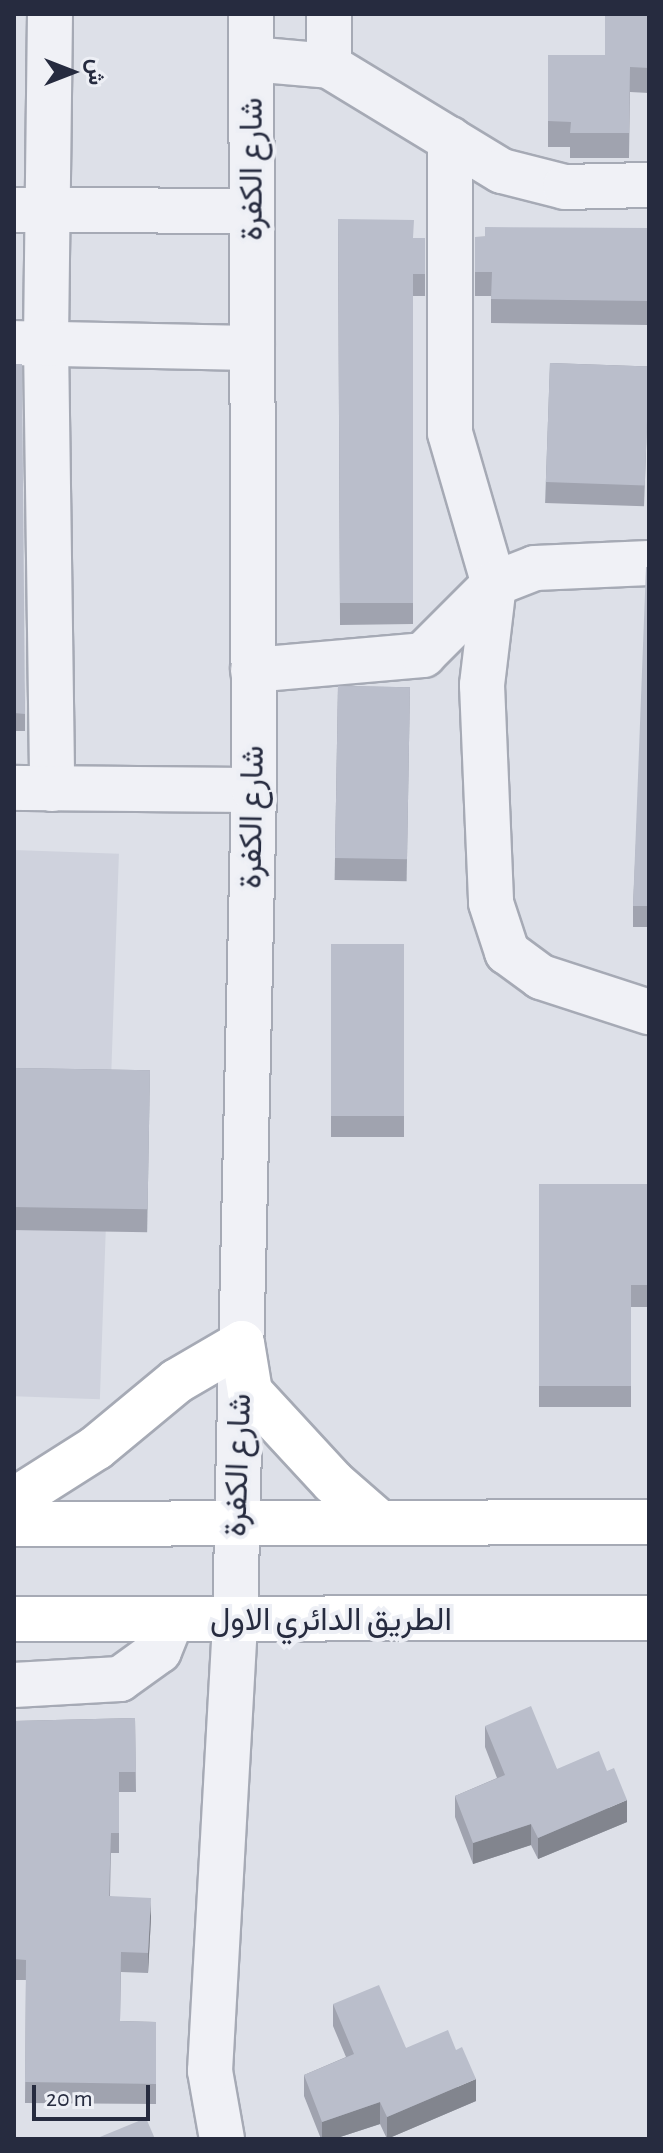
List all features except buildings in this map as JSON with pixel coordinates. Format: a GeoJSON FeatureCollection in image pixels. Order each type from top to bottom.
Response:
{"type":"FeatureCollection","features":[{"type":"Feature","properties":{"kind":"main road"},"geometry":{"type":"LineString","coordinates":[[14,1500],[96,1448],[177,1381],[242,1343],[250,1392],[333,1482],[380,1523]]}},
{"type":"Feature","properties":{"kind":"main road"},"geometry":{"type":"LineString","coordinates":[[14,1524],[649,1522]]}},
{"type":"Feature","properties":{"kind":"main road","name":"الطريق الدائري الاول"},"geometry":{"type":"LineString","coordinates":[[14,1619],[171,1622],[649,1618]]}},
{"type":"Feature","properties":{"kind":"street"},"geometry":{"type":"LineString","coordinates":[[50,14],[30,211],[33,788],[254,790]]}},
{"type":"Feature","properties":{"kind":"street","name":"شارع الكفرة"},"geometry":{"type":"LineString","coordinates":[[222,2139],[210,2071],[235,1620],[254,790],[251,14]]}},
{"type":"Feature","properties":{"kind":"street"},"geometry":{"type":"LineString","coordinates":[[329,14],[329,66]]}},
{"type":"Feature","properties":{"kind":"street"},"geometry":{"type":"LineString","coordinates":[[251,59],[329,66],[502,171],[565,187],[649,185]]}},
{"type":"Feature","properties":{"kind":"street"},"geometry":{"type":"LineString","coordinates":[[450,139],[450,433],[494,584],[483,647],[483,798],[491,903],[507,952],[541,977],[649,1012]]}},
{"type":"Feature","properties":{"kind":"street"},"geometry":{"type":"LineString","coordinates":[[30,211],[252,211]]}},
{"type":"Feature","properties":{"kind":"street"},"geometry":{"type":"LineString","coordinates":[[30,343],[252,348]]}},
{"type":"Feature","properties":{"kind":"street"},"geometry":{"type":"LineString","coordinates":[[253,670],[423,655],[494,584],[535,568],[649,563]]}},
{"type":"Feature","properties":{"kind":"street"},"geometry":{"type":"LineString","coordinates":[[14,1685],[120,1679],[159,1651],[171,1622]]}},
{"type":"Feature","properties":{"kind":"shaded area"},"geometry":{"type":"Polygon","coordinates":[[[14,850],[119,854],[100,1399],[14,1396],[14,850]]]}}]}
